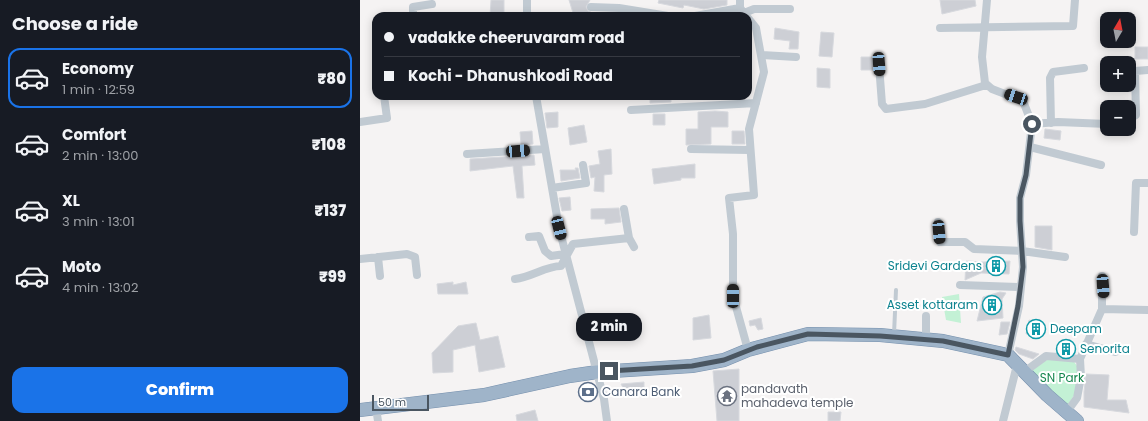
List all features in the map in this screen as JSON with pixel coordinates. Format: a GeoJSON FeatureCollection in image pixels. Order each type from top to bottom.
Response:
{"type":"FeatureCollection","features":[{"type":"Feature","properties":{"kind":"highway"},"geometry":{"type":"LineString","coordinates":[[360,410],[484,395],[570,376],[597,372],[692,366],[724,360],[748,350],[808,334],[894,337],[943,341],[1016,364],[1072,417]]}},
{"type":"Feature","properties":{"kind":"street"},"geometry":{"type":"LineString","coordinates":[[527,0],[527,12]]}},
{"type":"Feature","properties":{"kind":"street"},"geometry":{"type":"LineString","coordinates":[[986,85],[982,57],[986,26],[987,0]]}},
{"type":"Feature","properties":{"kind":"street"},"geometry":{"type":"LineString","coordinates":[[940,28],[986,26],[1073,26],[1075,0]]}},
{"type":"Feature","properties":{"kind":"street"},"geometry":{"type":"LineString","coordinates":[[413,12],[413,7],[432,4]]}},
{"type":"Feature","properties":{"kind":"street"},"geometry":{"type":"LineString","coordinates":[[591,7],[619,8],[644,12]]}},
{"type":"Feature","properties":{"kind":"street"},"geometry":{"type":"LineString","coordinates":[[744,11],[754,9],[790,9]]}},
{"type":"Feature","properties":{"kind":"street"},"geometry":{"type":"LineString","coordinates":[[748,350],[733,296],[733,234],[729,198],[754,195],[748,129],[764,72],[756,28],[752,22]]}},
{"type":"Feature","properties":{"kind":"street"},"geometry":{"type":"LineString","coordinates":[[761,55],[796,57]]}},
{"type":"Feature","properties":{"kind":"street"},"geometry":{"type":"LineString","coordinates":[[879,64],[882,104],[886,109],[925,104],[986,85],[1023,101],[1032,124],[1030,147],[1020,198],[1023,267],[1016,364],[1003,421]]}},
{"type":"Feature","properties":{"kind":"street"},"geometry":{"type":"LineString","coordinates":[[1051,123],[1050,78],[1053,72],[1084,68]]}},
{"type":"Feature","properties":{"kind":"street"},"geometry":{"type":"LineString","coordinates":[[1136,100],[1135,71],[1148,70]]}},
{"type":"Feature","properties":{"kind":"street"},"geometry":{"type":"LineString","coordinates":[[360,122],[387,118],[385,100]]}},
{"type":"Feature","properties":{"kind":"street"},"geometry":{"type":"LineString","coordinates":[[537,100],[552,188],[566,255],[604,399],[607,421]]}},
{"type":"Feature","properties":{"kind":"street"},"geometry":{"type":"LineString","coordinates":[[631,110],[756,103]]}},
{"type":"Feature","properties":{"kind":"street"},"geometry":{"type":"LineString","coordinates":[[1032,124],[1100,124]]}},
{"type":"Feature","properties":{"kind":"street"},"geometry":{"type":"LineString","coordinates":[[1030,147],[1101,165]]}},
{"type":"Feature","properties":{"kind":"street"},"geometry":{"type":"LineString","coordinates":[[691,148],[749,150]]}},
{"type":"Feature","properties":{"kind":"street"},"geometry":{"type":"LineString","coordinates":[[467,154],[545,149]]}},
{"type":"Feature","properties":{"kind":"street"},"geometry":{"type":"LineString","coordinates":[[552,188],[586,183],[583,165]]}},
{"type":"Feature","properties":{"kind":"street"},"geometry":{"type":"LineString","coordinates":[[1134,232],[1136,183],[1148,183]]}},
{"type":"Feature","properties":{"kind":"street"},"geometry":{"type":"LineString","coordinates":[[624,209],[629,238],[634,247]]}},
{"type":"Feature","properties":{"kind":"street"},"geometry":{"type":"LineString","coordinates":[[938,222],[940,242],[965,242],[974,249],[1022,251],[1065,257]]}},
{"type":"Feature","properties":{"kind":"street"},"geometry":{"type":"LineString","coordinates":[[529,237],[539,236],[545,251],[551,256],[566,255]]}},
{"type":"Feature","properties":{"kind":"street"},"geometry":{"type":"LineString","coordinates":[[515,279],[525,278],[554,266],[562,266],[566,255],[573,244],[629,238]]}},
{"type":"Feature","properties":{"kind":"street"},"geometry":{"type":"LineString","coordinates":[[360,259],[407,254],[415,257],[417,275]]}},
{"type":"Feature","properties":{"kind":"street"},"geometry":{"type":"LineString","coordinates":[[378,257],[380,276]]}},
{"type":"Feature","properties":{"kind":"street"},"geometry":{"type":"LineString","coordinates":[[1072,417],[1080,387],[1080,360],[1102,309],[1102,276]]}},
{"type":"Feature","properties":{"kind":"street"},"geometry":{"type":"LineString","coordinates":[[960,284],[1021,288]]}},
{"type":"Feature","properties":{"kind":"street"},"geometry":{"type":"LineString","coordinates":[[1102,309],[1148,310]]}},
{"type":"Feature","properties":{"kind":"street"},"geometry":{"type":"LineString","coordinates":[[926,316],[926,340]]}},
{"type":"Feature","properties":{"kind":"street"},"geometry":{"type":"LineString","coordinates":[[1086,344],[1115,352],[1121,350]]}},
{"type":"Feature","properties":{"kind":"street"},"geometry":{"type":"LineString","coordinates":[[1016,364],[1046,356],[1080,360]]}},
{"type":"Feature","properties":{"kind":"street"},"geometry":{"type":"LineString","coordinates":[[376,408],[378,421]]}},
{"type":"Feature","properties":{"kind":"lane"},"geometry":{"type":"LineString","coordinates":[[894,337],[896,290]]}},
{"type":"Feature","properties":{"kind":"green space"},"geometry":{"type":"Polygon","coordinates":[[[959,294],[961,323],[946,320],[942,297],[959,294]]]}},
{"type":"Feature","properties":{"kind":"green space","name":"SN Park"},"geometry":{"type":"Polygon","coordinates":[[[1049,359],[1072,359],[1080,370],[1079,388],[1067,406],[1032,371],[1033,367],[1049,359]]]}},
{"type":"Feature","properties":{"kind":"building"},"geometry":{"type":"Polygon","coordinates":[[[491,0],[504,0],[504,12],[490,12],[491,0]]]}},
{"type":"Feature","properties":{"kind":"building"},"geometry":{"type":"Polygon","coordinates":[[[569,0],[590,0],[586,7],[590,12],[573,12],[569,0]]]}},
{"type":"Feature","properties":{"kind":"building"},"geometry":{"type":"Polygon","coordinates":[[[659,0],[727,0],[727,5],[704,9],[684,5],[683,8],[658,3],[659,0]]]}},
{"type":"Feature","properties":{"kind":"building"},"geometry":{"type":"Polygon","coordinates":[[[940,0],[975,0],[976,6],[942,14],[940,0]]]}},
{"type":"Feature","properties":{"kind":"building"},"geometry":{"type":"Polygon","coordinates":[[[775,28],[799,32],[798,49],[789,49],[790,41],[774,39],[775,28]]]}},
{"type":"Feature","properties":{"kind":"building"},"geometry":{"type":"Polygon","coordinates":[[[821,32],[834,33],[832,57],[819,56],[821,32]]]}},
{"type":"Feature","properties":{"kind":"building"},"geometry":{"type":"Polygon","coordinates":[[[1136,47],[1148,47],[1148,59],[1136,59],[1136,47]]]}},
{"type":"Feature","properties":{"kind":"building"},"geometry":{"type":"Polygon","coordinates":[[[861,57],[873,57],[874,70],[861,70],[861,57]]]}},
{"type":"Feature","properties":{"kind":"building"},"geometry":{"type":"Polygon","coordinates":[[[817,68],[830,69],[830,88],[817,87],[817,68]]]}},
{"type":"Feature","properties":{"kind":"building"},"geometry":{"type":"Polygon","coordinates":[[[650,100],[671,100],[671,102],[650,103],[650,100]]]}},
{"type":"Feature","properties":{"kind":"building"},"geometry":{"type":"Polygon","coordinates":[[[558,112],[558,127],[547,128],[545,113],[558,112]]]}},
{"type":"Feature","properties":{"kind":"building"},"geometry":{"type":"Polygon","coordinates":[[[698,112],[728,112],[728,127],[711,127],[711,144],[686,145],[686,129],[698,129],[698,112]]]}},
{"type":"Feature","properties":{"kind":"building"},"geometry":{"type":"Polygon","coordinates":[[[653,114],[665,114],[665,125],[653,125],[653,114]]]}},
{"type":"Feature","properties":{"kind":"building"},"geometry":{"type":"Polygon","coordinates":[[[584,125],[587,142],[570,145],[568,128],[584,125]]]}},
{"type":"Feature","properties":{"kind":"building"},"geometry":{"type":"Polygon","coordinates":[[[1045,129],[1061,131],[1060,140],[1044,138],[1045,129]]]}},
{"type":"Feature","properties":{"kind":"building"},"geometry":{"type":"Polygon","coordinates":[[[532,131],[533,144],[521,145],[520,132],[532,131]]]}},
{"type":"Feature","properties":{"kind":"building"},"geometry":{"type":"Polygon","coordinates":[[[732,131],[744,131],[745,144],[732,144],[732,131]]]}},
{"type":"Feature","properties":{"kind":"building"},"geometry":{"type":"Polygon","coordinates":[[[611,149],[612,174],[604,175],[604,192],[594,191],[595,177],[591,178],[589,166],[600,164],[598,151],[611,149]]]}},
{"type":"Feature","properties":{"kind":"building"},"geometry":{"type":"Polygon","coordinates":[[[534,155],[535,165],[522,166],[524,198],[517,198],[513,166],[470,171],[470,159],[534,155]]]}},
{"type":"Feature","properties":{"kind":"building"},"geometry":{"type":"Polygon","coordinates":[[[695,164],[695,178],[681,178],[681,180],[654,184],[652,169],[695,164]]]}},
{"type":"Feature","properties":{"kind":"building"},"geometry":{"type":"Polygon","coordinates":[[[575,168],[578,168],[580,178],[561,181],[560,170],[576,170],[575,168]]]}},
{"type":"Feature","properties":{"kind":"building"},"geometry":{"type":"Polygon","coordinates":[[[570,197],[571,210],[562,211],[559,198],[570,197]]]}},
{"type":"Feature","properties":{"kind":"building"},"geometry":{"type":"Polygon","coordinates":[[[619,208],[621,222],[605,224],[605,219],[591,219],[591,209],[619,208]]]}},
{"type":"Feature","properties":{"kind":"building"},"geometry":{"type":"Polygon","coordinates":[[[1035,226],[1052,226],[1052,250],[1035,247],[1035,226]]]}},
{"type":"Feature","properties":{"kind":"building"},"geometry":{"type":"Polygon","coordinates":[[[966,261],[1010,261],[1009,274],[981,273],[965,280],[966,261]]]}},
{"type":"Feature","properties":{"kind":"building"},"geometry":{"type":"Polygon","coordinates":[[[453,282],[453,285],[466,282],[468,294],[438,294],[437,284],[453,282]]]}},
{"type":"Feature","properties":{"kind":"building","name":"Asset kottaram"},"geometry":{"type":"Polygon","coordinates":[[[1000,292],[1006,293],[1002,299],[1003,318],[977,321],[983,297],[1000,292]]]}},
{"type":"Feature","properties":{"kind":"building"},"geometry":{"type":"Polygon","coordinates":[[[709,315],[711,338],[693,340],[693,318],[709,315]]]}},
{"type":"Feature","properties":{"kind":"building"},"geometry":{"type":"Polygon","coordinates":[[[761,318],[763,329],[758,330],[755,325],[750,326],[749,321],[761,318]]]}},
{"type":"Feature","properties":{"kind":"building","name":"Deepam"},"geometry":{"type":"Polygon","coordinates":[[[1029,320],[1045,324],[1043,334],[1026,334],[1029,320]]]}},
{"type":"Feature","properties":{"kind":"building"},"geometry":{"type":"Polygon","coordinates":[[[1001,322],[1010,322],[1007,334],[999,335],[1001,322]]]}},
{"type":"Feature","properties":{"kind":"building"},"geometry":{"type":"Polygon","coordinates":[[[476,323],[480,340],[498,336],[505,367],[479,372],[475,345],[453,350],[453,372],[433,373],[432,353],[458,326],[476,323]]]}},
{"type":"Feature","properties":{"kind":"building"},"geometry":{"type":"Polygon","coordinates":[[[1016,347],[1039,354],[1033,359],[1019,354],[1015,350],[1016,347]]]}},
{"type":"Feature","properties":{"kind":"building","name":"pandavath mahadeva temple"},"geometry":{"type":"Polygon","coordinates":[[[739,369],[739,421],[717,421],[713,371],[739,369]]]}},
{"type":"Feature","properties":{"kind":"building"},"geometry":{"type":"Polygon","coordinates":[[[1086,374],[1109,375],[1107,400],[1126,400],[1129,413],[1084,407],[1086,374]]]}},
{"type":"Feature","properties":{"kind":"building"},"geometry":{"type":"Polygon","coordinates":[[[644,382],[644,391],[626,393],[621,384],[644,382]]]}},
{"type":"Feature","properties":{"kind":"building"},"geometry":{"type":"Polygon","coordinates":[[[535,410],[538,421],[517,421],[516,415],[535,410]]]}},
{"type":"Feature","properties":{"kind":"building"},"geometry":{"type":"Polygon","coordinates":[[[828,412],[841,412],[840,421],[828,421],[828,412]]]}},
{"type":"Feature","properties":{"kind":"place","name":"Sridevi Gardens"},"geometry":{"type":"Point","coordinates":[996,266]}},
{"type":"Feature","properties":{"kind":"place","name":"Asset kottaram"},"geometry":{"type":"Point","coordinates":[992,305]}},
{"type":"Feature","properties":{"kind":"place","name":"Deepam"},"geometry":{"type":"Point","coordinates":[1036,329]}},
{"type":"Feature","properties":{"kind":"place","name":"Senorita"},"geometry":{"type":"Point","coordinates":[1066,349]}},
{"type":"Feature","properties":{"kind":"place","name":"Canara Bank"},"geometry":{"type":"Point","coordinates":[588,392]}},
{"type":"Feature","properties":{"kind":"place","name":"pandavath mahadeva temple"},"geometry":{"type":"Point","coordinates":[727,396]}},
{"type":"Feature","properties":{"kind":"route"},"geometry":{"type":"LineString","coordinates":[[609,371],[705,364],[724,360],[766,344],[808,334],[880,336],[943,341],[973,349],[1008,355],[1018,306],[1023,267],[1020,198],[1026,175],[1032,124]]}}]}
